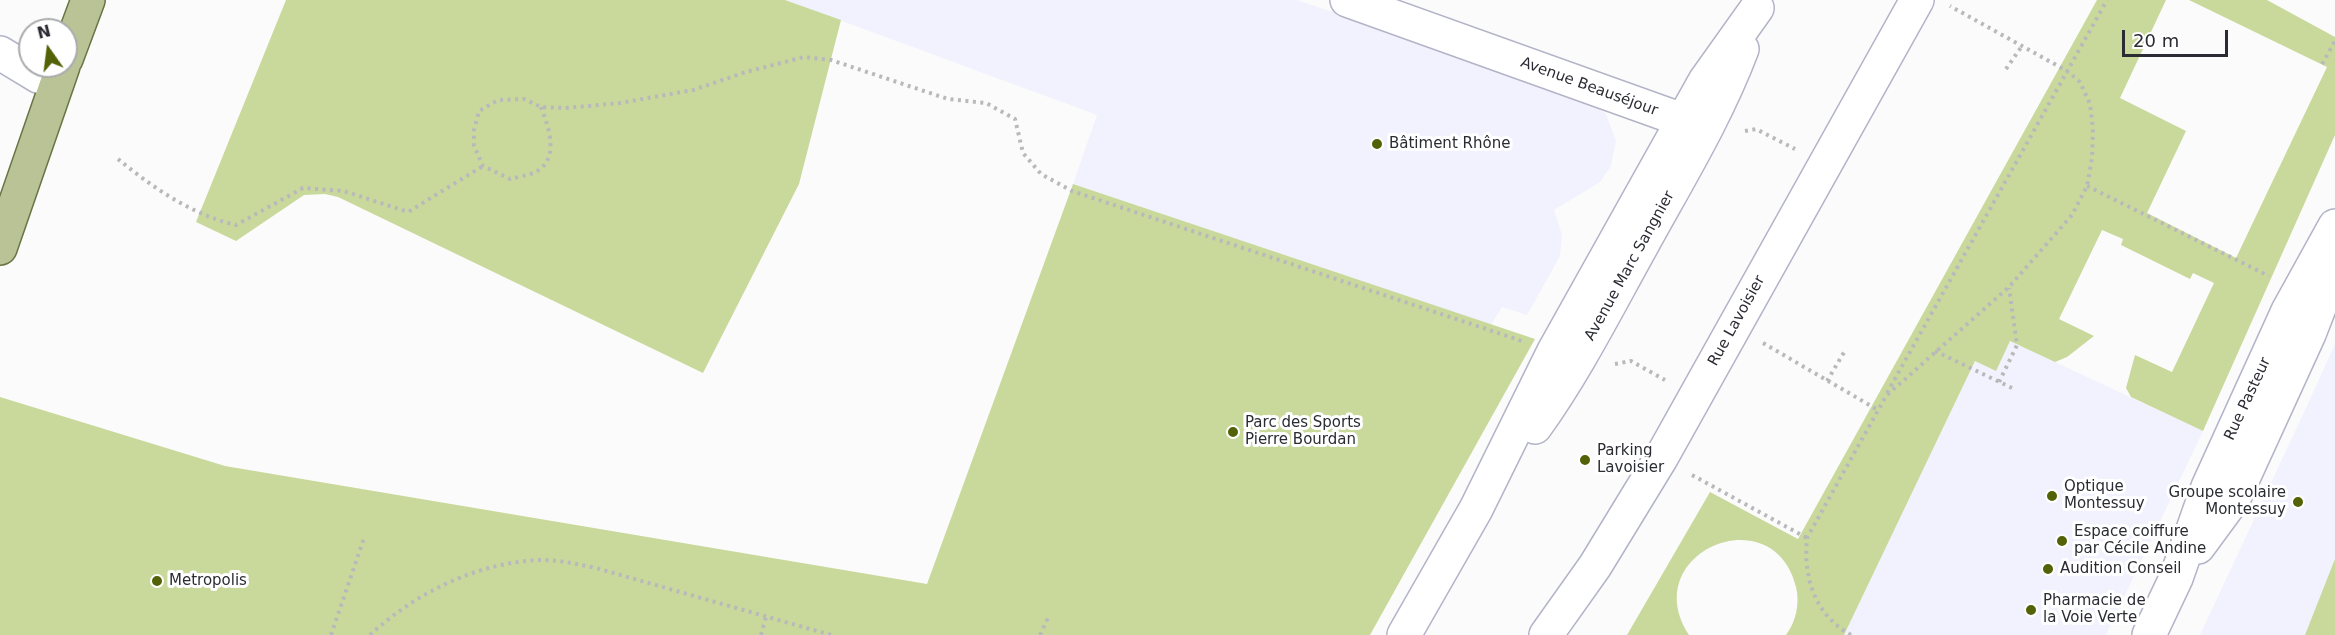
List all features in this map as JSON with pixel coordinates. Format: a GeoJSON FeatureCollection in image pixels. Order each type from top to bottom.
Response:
{"type":"FeatureCollection","features":[{"type":"Feature","properties":{"kind":"main road"},"geometry":{"type":"LineString","coordinates":[[78,27],[88,0]]}},
{"type":"Feature","properties":{"kind":"main road"},"geometry":{"type":"LineString","coordinates":[[0,248],[59,78]]}},
{"type":"Feature","properties":{"kind":"street","name":"Avenue Beauséjour"},"geometry":{"type":"LineString","coordinates":[[1347,0],[1671,116],[1693,128]]}},
{"type":"Feature","properties":{"kind":"street","name":"Rue Lavoisier"},"geometry":{"type":"LineString","coordinates":[[1546,635],[1595,566],[1661,458],[1917,0]]}},
{"type":"Feature","properties":{"kind":"street","name":"Avenue Marc Sangnier"},"geometry":{"type":"LineString","coordinates":[[1404,635],[1476,509],[1551,404],[1565,357],[1693,128],[1705,81],[1759,4]]}},
{"type":"Feature","properties":{"kind":"street"},"geometry":{"type":"LineString","coordinates":[[0,53],[18,64]]}},
{"type":"Feature","properties":{"kind":"street","name":"Rue Pasteur"},"geometry":{"type":"LineString","coordinates":[[2149,635],[2176,578],[2208,487],[2288,311],[2335,226]]}},
{"type":"Feature","properties":{"kind":"street","name":"Rue Pasteur"},"geometry":{"type":"LineString","coordinates":[[2176,578],[2234,498],[2309,334],[2335,267]]}},
{"type":"Feature","properties":{"kind":"path"},"geometry":{"type":"LineString","coordinates":[[1886,396],[2009,287],[2072,215],[2087,186],[2092,158],[2093,129],[2090,104],[2080,82],[2067,71],[1940,0]]}},
{"type":"Feature","properties":{"kind":"path"},"geometry":{"type":"LineString","coordinates":[[1851,635],[1835,626],[1824,614],[1814,594],[1805,556],[1807,538],[2107,0]]}},
{"type":"Feature","properties":{"kind":"path"},"geometry":{"type":"LineString","coordinates":[[2322,64],[2335,41]]}},
{"type":"Feature","properties":{"kind":"path"},"geometry":{"type":"LineString","coordinates":[[2006,69],[2022,46]]}},
{"type":"Feature","properties":{"kind":"path"},"geometry":{"type":"LineString","coordinates":[[541,107],[552,142],[547,162],[534,173],[510,179],[483,166],[474,146],[474,130],[479,111],[498,100],[524,99],[541,107],[566,108],[620,103],[693,90],[746,72],[804,57],[831,60],[948,99],[986,103],[1015,119],[1023,153],[1041,174],[1072,191],[1565,357],[1588,369],[1631,361],[1694,399]]}},
{"type":"Feature","properties":{"kind":"path"},"geometry":{"type":"LineString","coordinates":[[1693,128],[1712,139],[1756,129],[1826,164]]}},
{"type":"Feature","properties":{"kind":"path"},"geometry":{"type":"LineString","coordinates":[[118,159],[149,184],[216,220],[236,225],[303,188],[344,191],[408,212],[483,166]]}},
{"type":"Feature","properties":{"kind":"path"},"geometry":{"type":"LineString","coordinates":[[2087,186],[2272,277]]}},
{"type":"Feature","properties":{"kind":"path"},"geometry":{"type":"LineString","coordinates":[[1999,382],[2017,345],[2009,287]]}},
{"type":"Feature","properties":{"kind":"path"},"geometry":{"type":"LineString","coordinates":[[1734,326],[1878,410]]}},
{"type":"Feature","properties":{"kind":"path"},"geometry":{"type":"LineString","coordinates":[[1827,381],[1845,349]]}},
{"type":"Feature","properties":{"kind":"path"},"geometry":{"type":"LineString","coordinates":[[1935,351],[2012,387]]}},
{"type":"Feature","properties":{"kind":"path"},"geometry":{"type":"LineString","coordinates":[[1661,458],[1807,538]]}},
{"type":"Feature","properties":{"kind":"path"},"geometry":{"type":"LineString","coordinates":[[331,635],[364,538]]}},
{"type":"Feature","properties":{"kind":"path"},"geometry":{"type":"LineString","coordinates":[[370,635],[391,616],[437,588],[483,571],[513,563],[540,560],[564,561],[596,568],[831,635]]}},
{"type":"Feature","properties":{"kind":"path"},"geometry":{"type":"LineString","coordinates":[[761,635],[766,616]]}},
{"type":"Feature","properties":{"kind":"path"},"geometry":{"type":"LineString","coordinates":[[1040,635],[1048,618]]}},
{"type":"Feature","properties":{"kind":"shaded area"},"geometry":{"type":"Polygon","coordinates":[[[785,0],[1297,0],[1578,94],[1606,114],[1616,141],[1611,166],[1600,182],[1554,210],[1562,235],[1560,256],[1527,315],[1502,307],[1491,325],[1073,184],[1097,115],[785,0]]]}},
{"type":"Feature","properties":{"kind":"shaded area"},"geometry":{"type":"Polygon","coordinates":[[[2010,341],[2203,431],[2106,635],[1844,635],[1975,361],[2010,341]]]}},
{"type":"Feature","properties":{"kind":"shaded area","name":"Groupe scolaire Montessuy"},"geometry":{"type":"Polygon","coordinates":[[[2335,344],[2335,635],[2200,635],[2305,410],[2335,344]]]}},
{"type":"Feature","properties":{"kind":"green space"},"geometry":{"type":"Polygon","coordinates":[[[286,0],[785,0],[841,20],[799,184],[703,373],[338,197],[325,194],[304,195],[236,241],[196,222],[286,0]]]}},
{"type":"Feature","properties":{"kind":"green space"},"geometry":{"type":"Polygon","coordinates":[[[2097,0],[2166,0],[2120,98],[2186,131],[2147,213],[2236,258],[2327,67],[2189,0],[2267,0],[2335,37],[2335,135],[2203,431],[2131,397],[2126,388],[2135,355],[2172,372],[2214,283],[2193,273],[2190,279],[2121,245],[2123,239],[2102,230],[2059,319],[2094,336],[2067,357],[2055,362],[2010,341],[1996,371],[1975,361],[1844,635],[1786,635],[1795,618],[1798,599],[1796,587],[1783,559],[1762,544],[1738,540],[1714,546],[1694,560],[1680,580],[1677,606],[1689,635],[1627,635],[1710,492],[1798,539],[2097,0]]]}},
{"type":"Feature","properties":{"kind":"green space","name":"Parc des Sports Pierre Bourdan"},"geometry":{"type":"Polygon","coordinates":[[[1073,184],[1535,339],[1370,635],[0,635],[0,397],[225,466],[927,584],[1073,184]]]}},
{"type":"Feature","properties":{"kind":"green space"},"geometry":{"type":"Polygon","coordinates":[[[2335,559],[2335,635],[2305,635],[2335,559]]]}},
{"type":"Feature","properties":{"kind":"place","name":"Bâtiment Rhône"},"geometry":{"type":"Point","coordinates":[1377,144]}},
{"type":"Feature","properties":{"kind":"place","name":"Parc des Sports Pierre Bourdan"},"geometry":{"type":"Point","coordinates":[1233,432]}},
{"type":"Feature","properties":{"kind":"place","name":"Parking Lavoisier"},"geometry":{"type":"Point","coordinates":[1585,460]}},
{"type":"Feature","properties":{"kind":"place","name":"Optique Montessuy"},"geometry":{"type":"Point","coordinates":[2052,496]}},
{"type":"Feature","properties":{"kind":"place","name":"Groupe scolaire Montessuy"},"geometry":{"type":"Point","coordinates":[2298,502]}},
{"type":"Feature","properties":{"kind":"place","name":"Espace coiffure par Cécile Andine"},"geometry":{"type":"Point","coordinates":[2062,541]}},
{"type":"Feature","properties":{"kind":"place","name":"Audition Conseil"},"geometry":{"type":"Point","coordinates":[2048,569]}},
{"type":"Feature","properties":{"kind":"place","name":"Metropolis"},"geometry":{"type":"Point","coordinates":[157,581]}},
{"type":"Feature","properties":{"kind":"place","name":"Pharmacie de la Voie Verte"},"geometry":{"type":"Point","coordinates":[2031,610]}}]}
